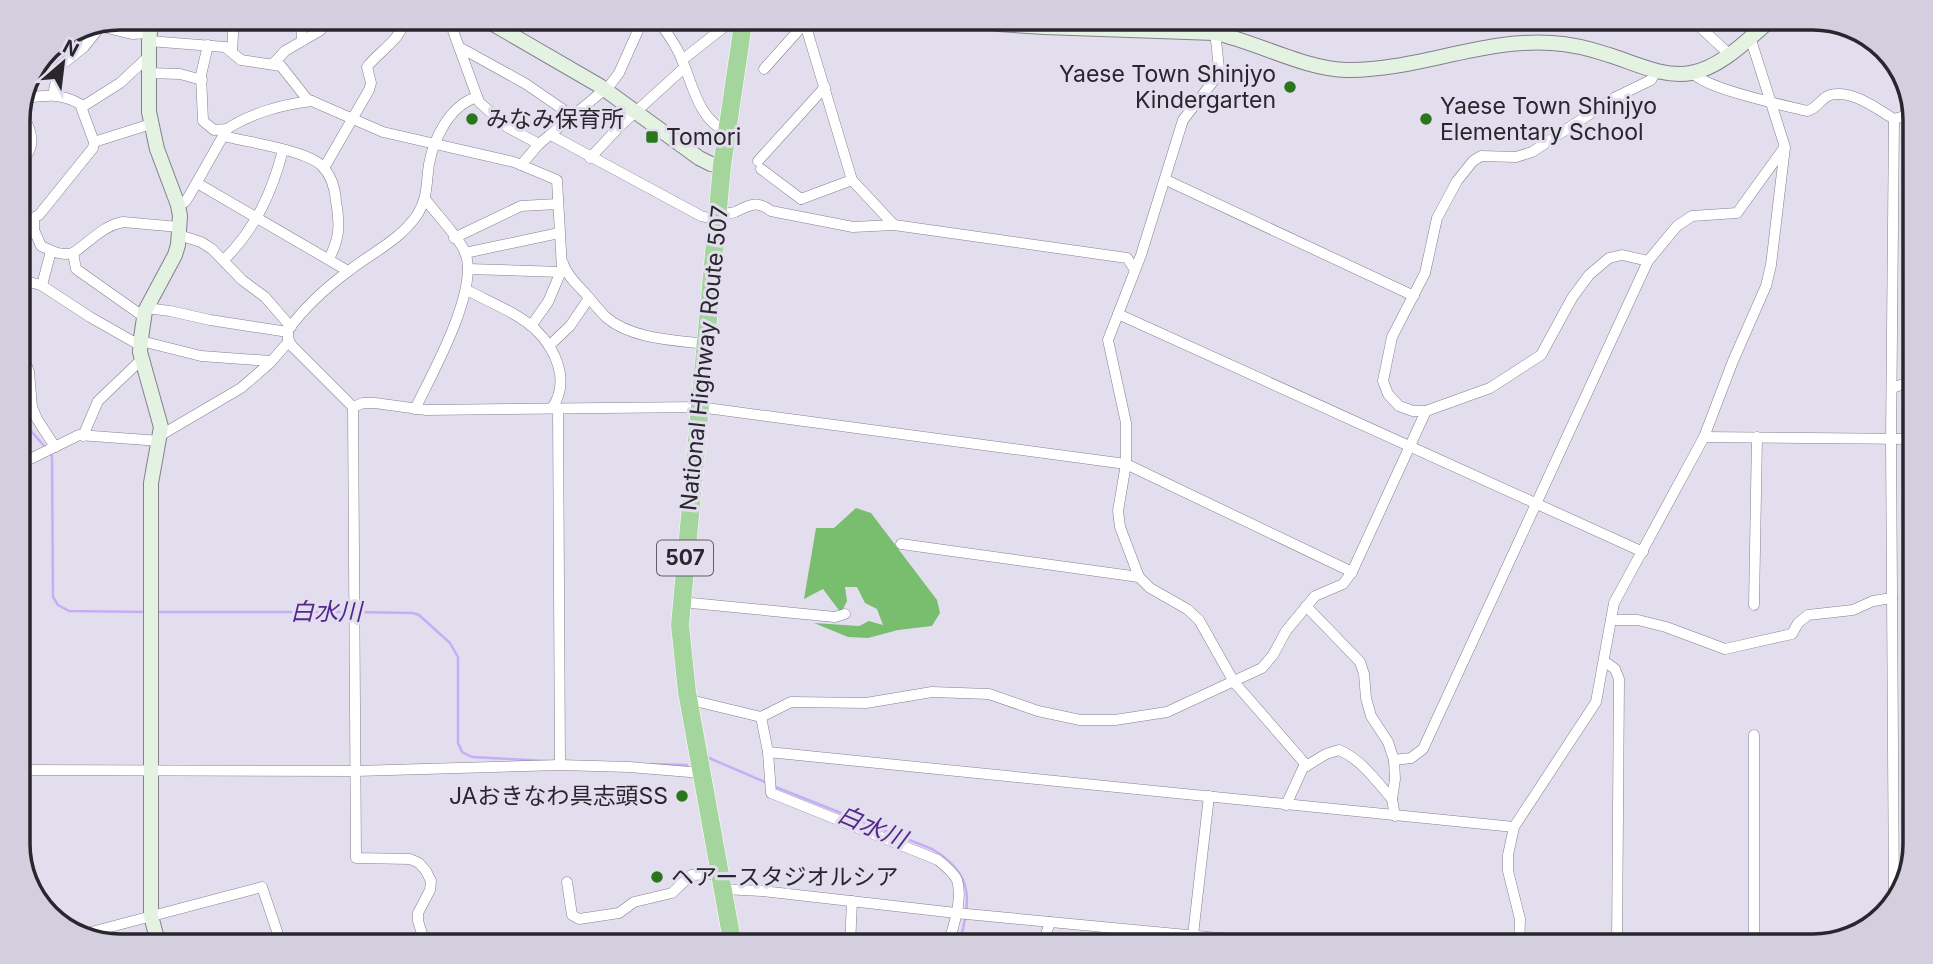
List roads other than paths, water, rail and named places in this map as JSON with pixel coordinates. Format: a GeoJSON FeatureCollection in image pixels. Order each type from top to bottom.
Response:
{"type":"FeatureCollection","features":[{"type":"Feature","properties":{"kind":"highway","name":"National Highway Route 507"},"geometry":{"type":"LineString","coordinates":[[731,934],[689,702],[680,639],[680,602],[722,166],[742,30]]}},
{"type":"Feature","properties":{"kind":"main road"},"geometry":{"type":"LineString","coordinates":[[150,30],[148,73],[151,124],[166,177],[178,205],[179,231],[175,255],[145,312],[141,349],[159,416],[161,438],[151,483],[151,916],[156,934]]}},
{"type":"Feature","properties":{"kind":"main road"},"geometry":{"type":"LineString","coordinates":[[503,30],[605,90],[699,158],[722,166]]}},
{"type":"Feature","properties":{"kind":"main road"},"geometry":{"type":"LineString","coordinates":[[1129,30],[1214,33],[1241,39],[1319,65],[1345,70],[1540,43],[1579,47],[1656,71],[1682,74],[1693,73],[1714,64],[1759,30]]}},
{"type":"Feature","properties":{"kind":"street"},"geometry":{"type":"LineString","coordinates":[[117,30],[225,47],[242,60],[281,66],[302,94],[353,120],[383,132],[521,165],[557,180],[561,272],[548,302],[531,326]]}},
{"type":"Feature","properties":{"kind":"street"},"geometry":{"type":"LineString","coordinates":[[232,52],[233,30]]}},
{"type":"Feature","properties":{"kind":"street"},"geometry":{"type":"LineString","coordinates":[[302,30],[302,41]]}},
{"type":"Feature","properties":{"kind":"street"},"geometry":{"type":"LineString","coordinates":[[273,64],[285,51],[321,30]]}},
{"type":"Feature","properties":{"kind":"street"},"geometry":{"type":"LineString","coordinates":[[324,168],[369,89],[371,83],[367,67],[396,38],[400,30]]}},
{"type":"Feature","properties":{"kind":"street"},"geometry":{"type":"LineString","coordinates":[[453,30],[477,97],[496,119],[539,144]]}},
{"type":"Feature","properties":{"kind":"street"},"geometry":{"type":"LineString","coordinates":[[521,165],[539,144],[605,90],[619,73],[639,30]]}},
{"type":"Feature","properties":{"kind":"street"},"geometry":{"type":"LineString","coordinates":[[664,30],[673,43],[709,119],[727,132]]}},
{"type":"Feature","properties":{"kind":"street"},"geometry":{"type":"LineString","coordinates":[[590,158],[683,64],[723,30]]}},
{"type":"Feature","properties":{"kind":"street"},"geometry":{"type":"LineString","coordinates":[[764,69],[796,30]]}},
{"type":"Feature","properties":{"kind":"street"},"geometry":{"type":"LineString","coordinates":[[807,30],[852,180],[894,225]]}},
{"type":"Feature","properties":{"kind":"street"},"geometry":{"type":"LineString","coordinates":[[1213,30],[1219,69],[1215,79],[1183,120],[1166,180],[1108,340],[1126,423],[1126,464],[1118,511],[1120,527],[1139,578],[1150,588],[1187,609],[1199,620],[1234,682],[1307,766]]}},
{"type":"Feature","properties":{"kind":"street"},"geometry":{"type":"LineString","coordinates":[[1703,30],[1730,54]]}},
{"type":"Feature","properties":{"kind":"street"},"geometry":{"type":"LineString","coordinates":[[53,95],[59,67],[84,47],[94,34]]}},
{"type":"Feature","properties":{"kind":"street"},"geometry":{"type":"LineString","coordinates":[[1519,934],[1520,919],[1508,871],[1508,855],[1514,827],[1596,702],[1614,603],[1704,437],[1766,286],[1771,265],[1785,147],[1750,37]]}},
{"type":"Feature","properties":{"kind":"street"},"geometry":{"type":"LineString","coordinates":[[208,45],[202,80],[203,121],[214,130],[311,158],[324,168],[332,181],[339,222],[338,239],[329,259]]}},
{"type":"Feature","properties":{"kind":"street"},"geometry":{"type":"LineString","coordinates":[[461,48],[526,84],[574,117]]}},
{"type":"Feature","properties":{"kind":"street"},"geometry":{"type":"LineString","coordinates":[[82,107],[120,83],[148,57]]}},
{"type":"Feature","properties":{"kind":"street"},"geometry":{"type":"LineString","coordinates":[[1648,261],[1622,255],[1609,258],[1589,275],[1541,355],[1490,388],[1426,411],[1413,411],[1399,406],[1388,394],[1383,381],[1392,337],[1424,273],[1437,218],[1457,181],[1473,161],[1481,156],[1516,157],[1532,152],[1614,98],[1651,80],[1656,71]]}},
{"type":"Feature","properties":{"kind":"street"},"geometry":{"type":"LineString","coordinates":[[148,73],[180,74],[202,80]]}},
{"type":"Feature","properties":{"kind":"street"},"geometry":{"type":"LineString","coordinates":[[1693,73],[1698,78],[1772,103],[1807,111],[1813,110],[1826,97],[1839,94],[1868,103],[1894,119],[1903,117]]}},
{"type":"Feature","properties":{"kind":"street"},"geometry":{"type":"LineString","coordinates":[[802,218],[801,199],[760,165],[825,87]]}},
{"type":"Feature","properties":{"kind":"street"},"geometry":{"type":"LineString","coordinates":[[30,217],[46,208],[93,148],[94,142],[82,107],[66,96],[33,97]]}},
{"type":"Feature","properties":{"kind":"street"},"geometry":{"type":"LineString","coordinates":[[30,459],[79,435],[161,438],[241,388],[271,361],[289,333],[348,271],[404,231],[426,200],[429,162],[445,123],[470,99],[477,97]]}},
{"type":"Feature","properties":{"kind":"street"},"geometry":{"type":"LineString","coordinates":[[178,205],[185,202],[225,133],[237,122],[261,113],[312,101]]}},
{"type":"Feature","properties":{"kind":"street"},"geometry":{"type":"LineString","coordinates":[[1894,119],[1891,440],[1894,884]]}},
{"type":"Feature","properties":{"kind":"street"},"geometry":{"type":"LineString","coordinates":[[94,142],[151,124]]}},
{"type":"Feature","properties":{"kind":"street"},"geometry":{"type":"LineString","coordinates":[[551,135],[701,216],[718,217],[752,203],[763,204],[771,211],[853,227],[894,225],[1127,258],[1135,270]]}},
{"type":"Feature","properties":{"kind":"street"},"geometry":{"type":"LineString","coordinates":[[30,136],[33,146],[30,154]]}},
{"type":"Feature","properties":{"kind":"street"},"geometry":{"type":"LineString","coordinates":[[1394,761],[1411,758],[1423,749],[1648,261],[1677,226],[1692,216],[1737,213],[1785,147]]}},
{"type":"Feature","properties":{"kind":"street"},"geometry":{"type":"LineString","coordinates":[[224,260],[237,247],[257,218],[274,181],[283,150]]}},
{"type":"Feature","properties":{"kind":"street"},"geometry":{"type":"LineString","coordinates":[[801,199],[852,180]]}},
{"type":"Feature","properties":{"kind":"street"},"geometry":{"type":"LineString","coordinates":[[1166,180],[1414,296]]}},
{"type":"Feature","properties":{"kind":"street"},"geometry":{"type":"LineString","coordinates":[[197,183],[348,271]]}},
{"type":"Feature","properties":{"kind":"street"},"geometry":{"type":"LineString","coordinates":[[415,409],[449,337],[467,289],[468,270],[465,253],[426,200]]}},
{"type":"Feature","properties":{"kind":"street"},"geometry":{"type":"LineString","coordinates":[[454,238],[521,206],[557,204]]}},
{"type":"Feature","properties":{"kind":"street"},"geometry":{"type":"LineString","coordinates":[[30,227],[41,246],[57,254],[73,253],[115,223],[179,231],[201,242],[265,297],[289,333],[353,408],[356,858],[410,859],[419,863],[426,871],[431,881],[430,890],[418,913],[422,934]]}},
{"type":"Feature","properties":{"kind":"street"},"geometry":{"type":"LineString","coordinates":[[465,253],[559,233]]}},
{"type":"Feature","properties":{"kind":"street"},"geometry":{"type":"LineString","coordinates":[[42,285],[51,251]]}},
{"type":"Feature","properties":{"kind":"street"},"geometry":{"type":"LineString","coordinates":[[73,253],[76,269],[145,312],[170,311],[289,333]]}},
{"type":"Feature","properties":{"kind":"street"},"geometry":{"type":"LineString","coordinates":[[561,255],[564,267],[605,317],[628,330],[706,344]]}},
{"type":"Feature","properties":{"kind":"street"},"geometry":{"type":"LineString","coordinates":[[468,270],[561,272]]}},
{"type":"Feature","properties":{"kind":"street"},"geometry":{"type":"LineString","coordinates":[[30,283],[42,285],[141,349],[271,361]]}},
{"type":"Feature","properties":{"kind":"street"},"geometry":{"type":"LineString","coordinates":[[467,289],[531,326],[549,346],[557,362],[562,386],[555,408],[560,765]]}},
{"type":"Feature","properties":{"kind":"street"},"geometry":{"type":"LineString","coordinates":[[549,346],[570,326],[589,298]]}},
{"type":"Feature","properties":{"kind":"street"},"geometry":{"type":"LineString","coordinates":[[1118,314],[1643,552]]}},
{"type":"Feature","properties":{"kind":"street"},"geometry":{"type":"LineString","coordinates":[[83,436],[98,401],[141,349]]}},
{"type":"Feature","properties":{"kind":"street"},"geometry":{"type":"LineString","coordinates":[[30,384],[32,408],[55,447]]}},
{"type":"Feature","properties":{"kind":"street"},"geometry":{"type":"LineString","coordinates":[[1892,388],[1903,384]]}},
{"type":"Feature","properties":{"kind":"street"},"geometry":{"type":"LineString","coordinates":[[353,408],[362,403],[375,402],[415,409],[699,407],[1126,464],[1353,572]]}},
{"type":"Feature","properties":{"kind":"street"},"geometry":{"type":"LineString","coordinates":[[689,702],[761,717],[791,702],[866,703],[932,692],[989,694],[1038,711],[1080,720],[1115,720],[1167,712],[1267,664],[1286,631],[1315,596],[1343,584],[1353,572],[1426,411]]}},
{"type":"Feature","properties":{"kind":"street"},"geometry":{"type":"LineString","coordinates":[[1704,437],[1903,440]]}},
{"type":"Feature","properties":{"kind":"street"},"geometry":{"type":"LineString","coordinates":[[1754,605],[1757,437]]}},
{"type":"Feature","properties":{"kind":"street"},"geometry":{"type":"LineString","coordinates":[[901,544],[1139,578]]}},
{"type":"Feature","properties":{"kind":"street"},"geometry":{"type":"LineString","coordinates":[[1611,620],[1638,620],[1667,627],[1725,649],[1792,634],[1798,623],[1808,615],[1853,610],[1873,601],[1892,598]]}},
{"type":"Feature","properties":{"kind":"street"},"geometry":{"type":"LineString","coordinates":[[680,602],[835,617],[845,614]]}},
{"type":"Feature","properties":{"kind":"street"},"geometry":{"type":"LineString","coordinates":[[1306,606],[1360,662],[1371,716],[1388,742],[1394,761],[1392,799],[1395,816]]}},
{"type":"Feature","properties":{"kind":"street"},"geometry":{"type":"LineString","coordinates":[[1604,662],[1615,669],[1619,679],[1617,934]]}},
{"type":"Feature","properties":{"kind":"street"},"geometry":{"type":"LineString","coordinates":[[761,717],[768,752],[771,793],[938,860],[956,878],[958,888],[951,934]]}},
{"type":"Feature","properties":{"kind":"street"},"geometry":{"type":"LineString","coordinates":[[1754,735],[1755,934]]}},
{"type":"Feature","properties":{"kind":"street"},"geometry":{"type":"LineString","coordinates":[[1286,805],[1303,768],[1333,751],[1343,752],[1368,772],[1392,799]]}},
{"type":"Feature","properties":{"kind":"street"},"geometry":{"type":"LineString","coordinates":[[768,752],[1514,827]]}},
{"type":"Feature","properties":{"kind":"street"},"geometry":{"type":"LineString","coordinates":[[30,770],[356,771],[560,765],[702,773]]}},
{"type":"Feature","properties":{"kind":"street"},"geometry":{"type":"LineString","coordinates":[[1193,934],[1209,796]]}},
{"type":"Feature","properties":{"kind":"street"},"geometry":{"type":"LineString","coordinates":[[567,882],[572,915],[579,919],[620,914],[634,902],[672,893],[691,875],[721,882],[852,901],[1182,934]]}},
{"type":"Feature","properties":{"kind":"street"},"geometry":{"type":"LineString","coordinates":[[96,931],[261,887],[277,934]]}},
{"type":"Feature","properties":{"kind":"street"},"geometry":{"type":"LineString","coordinates":[[851,934],[852,901]]}},
{"type":"Feature","properties":{"kind":"street"},"geometry":{"type":"LineString","coordinates":[[1046,934],[1050,922]]}},
{"type":"Feature","properties":{"kind":"waterway","name":"白水川"},"geometry":{"type":"LineString","coordinates":[[30,430],[45,447]]}},
{"type":"Feature","properties":{"kind":"waterway","name":"白水川"},"geometry":{"type":"LineString","coordinates":[[50,453],[53,597],[58,605],[69,611],[147,612]]}},
{"type":"Feature","properties":{"kind":"waterway","name":"白水川"},"geometry":{"type":"LineString","coordinates":[[158,612],[350,612]]}},
{"type":"Feature","properties":{"kind":"waterway","name":"白水川"},"geometry":{"type":"LineString","coordinates":[[357,612],[413,613],[419,615],[450,643],[458,657],[458,743],[462,752],[472,757],[547,761]]}},
{"type":"Feature","properties":{"kind":"waterway","name":"白水川"},"geometry":{"type":"LineString","coordinates":[[709,758],[767,783]]}},
{"type":"Feature","properties":{"kind":"waterway","name":"白水川"},"geometry":{"type":"LineString","coordinates":[[651,764],[687,765]]}},
{"type":"Feature","properties":{"kind":"waterway","name":"白水川"},"geometry":{"type":"LineString","coordinates":[[773,786],[932,849],[946,859],[963,879],[966,890],[966,916],[962,934]]}},
{"type":"Feature","properties":{"kind":"place","name":"Yaese Town Shinjyo Kindergarten"},"geometry":{"type":"Point","coordinates":[1290,87]}},
{"type":"Feature","properties":{"kind":"place","name":"みなみ保育所"},"geometry":{"type":"Point","coordinates":[472,119]}},
{"type":"Feature","properties":{"kind":"place","name":"Yaese Town Shinjyo Elementary School"},"geometry":{"type":"Point","coordinates":[1426,119]}},
{"type":"Feature","properties":{"kind":"place","name":"Tomori"},"geometry":{"type":"Point","coordinates":[652,137]}},
{"type":"Feature","properties":{"kind":"place","name":"JAおきなわ具志頭SS"},"geometry":{"type":"Point","coordinates":[682,796]}},
{"type":"Feature","properties":{"kind":"place","name":"ヘアースタジオルシア"},"geometry":{"type":"Point","coordinates":[657,877]}}]}
